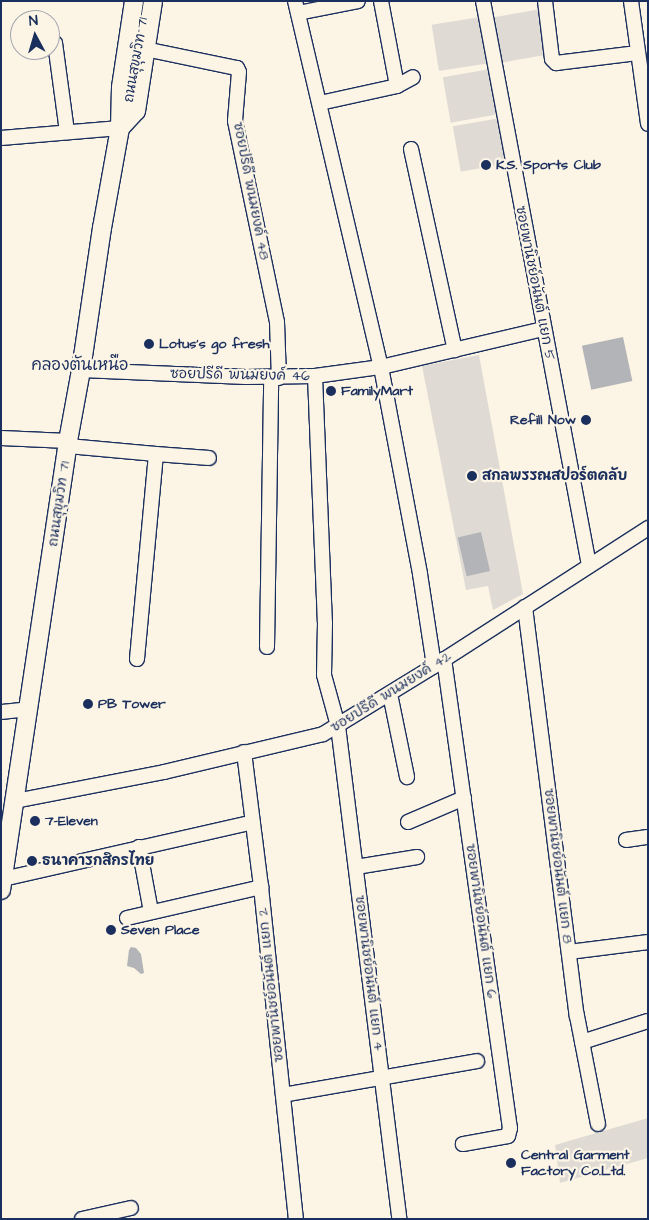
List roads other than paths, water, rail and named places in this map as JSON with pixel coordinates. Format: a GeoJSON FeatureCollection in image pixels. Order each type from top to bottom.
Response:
{"type":"FeatureCollection","features":[{"type":"Feature","properties":{"kind":"main road"},"geometry":{"type":"LineString","coordinates":[[123,1],[110,109],[121,123],[136,111],[153,1]]}},
{"type":"Feature","properties":{"kind":"main road","name":"ถนนสุขุมวิท 71"},"geometry":{"type":"LineString","coordinates":[[127,87],[134,1]]}},
{"type":"Feature","properties":{"kind":"main road","name":"ถนนสุขุมวิท 71"},"geometry":{"type":"LineString","coordinates":[[2,878],[68,443],[102,228],[121,123],[119,104],[127,87],[146,1]]}},
{"type":"Feature","properties":{"kind":"street"},"geometry":{"type":"LineString","coordinates":[[297,7],[358,1]]}},
{"type":"Feature","properties":{"kind":"street"},"geometry":{"type":"LineString","coordinates":[[381,1],[397,86]]}},
{"type":"Feature","properties":{"kind":"street","name":"ซอยพานิชย์อนันต์ แยก 5"},"geometry":{"type":"LineString","coordinates":[[483,1],[543,329],[589,565]]}},
{"type":"Feature","properties":{"kind":"street"},"geometry":{"type":"LineString","coordinates":[[545,1],[552,59],[556,62],[638,53]]}},
{"type":"Feature","properties":{"kind":"street"},"geometry":{"type":"LineString","coordinates":[[631,1],[648,124]]}},
{"type":"Feature","properties":{"kind":"street","name":"ซอยพานิชย์อนันต์ แยก 6"},"geometry":{"type":"LineString","coordinates":[[297,7],[381,367],[464,798],[510,1128],[508,1136],[463,1144]]}},
{"type":"Feature","properties":{"kind":"street","name":"ซอยปรีดี พนมยงค์ 48"},"geometry":{"type":"LineString","coordinates":[[146,49],[237,68],[239,72],[236,121],[277,322],[275,378]]}},
{"type":"Feature","properties":{"kind":"street"},"geometry":{"type":"LineString","coordinates":[[57,60],[67,132]]}},
{"type":"Feature","properties":{"kind":"street"},"geometry":{"type":"LineString","coordinates":[[320,103],[397,86],[413,77]]}},
{"type":"Feature","properties":{"kind":"street"},"geometry":{"type":"LineString","coordinates":[[1,138],[67,132],[121,123]]}},
{"type":"Feature","properties":{"kind":"street"},"geometry":{"type":"LineString","coordinates":[[411,149],[455,350]]}},
{"type":"Feature","properties":{"kind":"street","name":"ซอยปรีดี พนมยงค์ 46"},"geometry":{"type":"LineString","coordinates":[[81,370],[275,378],[315,376],[381,367],[543,329]]}},
{"type":"Feature","properties":{"kind":"street","name":"ซอยพานิชย์อนันต์ แยก 4"},"geometry":{"type":"LineString","coordinates":[[315,376],[325,623],[324,674],[338,726],[383,1076],[399,1219]]}},
{"type":"Feature","properties":{"kind":"street"},"geometry":{"type":"LineString","coordinates":[[267,647],[275,378]]}},
{"type":"Feature","properties":{"kind":"street"},"geometry":{"type":"LineString","coordinates":[[1,438],[209,458]]}},
{"type":"Feature","properties":{"kind":"street"},"geometry":{"type":"LineString","coordinates":[[137,660],[156,454]]}},
{"type":"Feature","properties":{"kind":"street","name":"ซอยปรีดี พนมยงค์ 42"},"geometry":{"type":"LineString","coordinates":[[14,801],[164,772],[323,734],[439,663],[648,528]]}},
{"type":"Feature","properties":{"kind":"street","name":"ซอยพานิชย์อนันต์ แยก 8"},"geometry":{"type":"LineString","coordinates":[[524,607],[569,952],[582,1042],[598,1124]]}},
{"type":"Feature","properties":{"kind":"street"},"geometry":{"type":"LineString","coordinates":[[390,694],[407,777]]}},
{"type":"Feature","properties":{"kind":"street"},"geometry":{"type":"LineString","coordinates":[[1,712],[29,709]]}},
{"type":"Feature","properties":{"kind":"street","name":"ซอยพานิชย์อนันต์ แยก 2"},"geometry":{"type":"LineString","coordinates":[[244,752],[261,887],[296,1219]]}},
{"type":"Feature","properties":{"kind":"street"},"geometry":{"type":"LineString","coordinates":[[408,822],[464,798]]}},
{"type":"Feature","properties":{"kind":"street"},"geometry":{"type":"LineString","coordinates":[[2,878],[253,822]]}},
{"type":"Feature","properties":{"kind":"street"},"geometry":{"type":"LineString","coordinates":[[626,840],[648,837]]}},
{"type":"Feature","properties":{"kind":"street"},"geometry":{"type":"LineString","coordinates":[[139,847],[152,912]]}},
{"type":"Feature","properties":{"kind":"street"},"geometry":{"type":"LineString","coordinates":[[356,867],[418,857]]}},
{"type":"Feature","properties":{"kind":"street"},"geometry":{"type":"LineString","coordinates":[[128,918],[261,887]]}},
{"type":"Feature","properties":{"kind":"street"},"geometry":{"type":"LineString","coordinates":[[569,952],[648,942]]}},
{"type":"Feature","properties":{"kind":"street"},"geometry":{"type":"LineString","coordinates":[[582,1042],[648,1021]]}},
{"type":"Feature","properties":{"kind":"street"},"geometry":{"type":"LineString","coordinates":[[282,1095],[477,1061]]}},
{"type":"Feature","properties":{"kind":"street"},"geometry":{"type":"LineString","coordinates":[[82,1219],[131,1208]]}},
{"type":"Feature","properties":{"kind":"place","name":"K.S. Sports Club"},"geometry":{"type":"Point","coordinates":[486,165]}},
{"type":"Feature","properties":{"kind":"place","name":"Lotus's go fresh"},"geometry":{"type":"Point","coordinates":[149,344]}},
{"type":"Feature","properties":{"kind":"place","name":"FamilyMart"},"geometry":{"type":"Point","coordinates":[331,391]}},
{"type":"Feature","properties":{"kind":"place","name":"Refill Now"},"geometry":{"type":"Point","coordinates":[586,420]}},
{"type":"Feature","properties":{"kind":"place","name":"สกลพรรณสปอร์ตคลับ"},"geometry":{"type":"Point","coordinates":[472,476]}},
{"type":"Feature","properties":{"kind":"place","name":"PB Tower"},"geometry":{"type":"Point","coordinates":[88,704]}},
{"type":"Feature","properties":{"kind":"place","name":"7-Eleven"},"geometry":{"type":"Point","coordinates":[35,821]}},
{"type":"Feature","properties":{"kind":"place","name":"ธนาคารกสิกรไทย"},"geometry":{"type":"Point","coordinates":[32,861]}},
{"type":"Feature","properties":{"kind":"place","name":"Seven Place"},"geometry":{"type":"Point","coordinates":[111,930]}},
{"type":"Feature","properties":{"kind":"place","name":"Central Garment Factory Co.Ltd."},"geometry":{"type":"Point","coordinates":[511,1163]}},
{"type":"Feature","properties":{"kind":"district","name":"คลองตันเหนือ"},"geometry":{"type":"Point","coordinates":[80,365]}}]}
